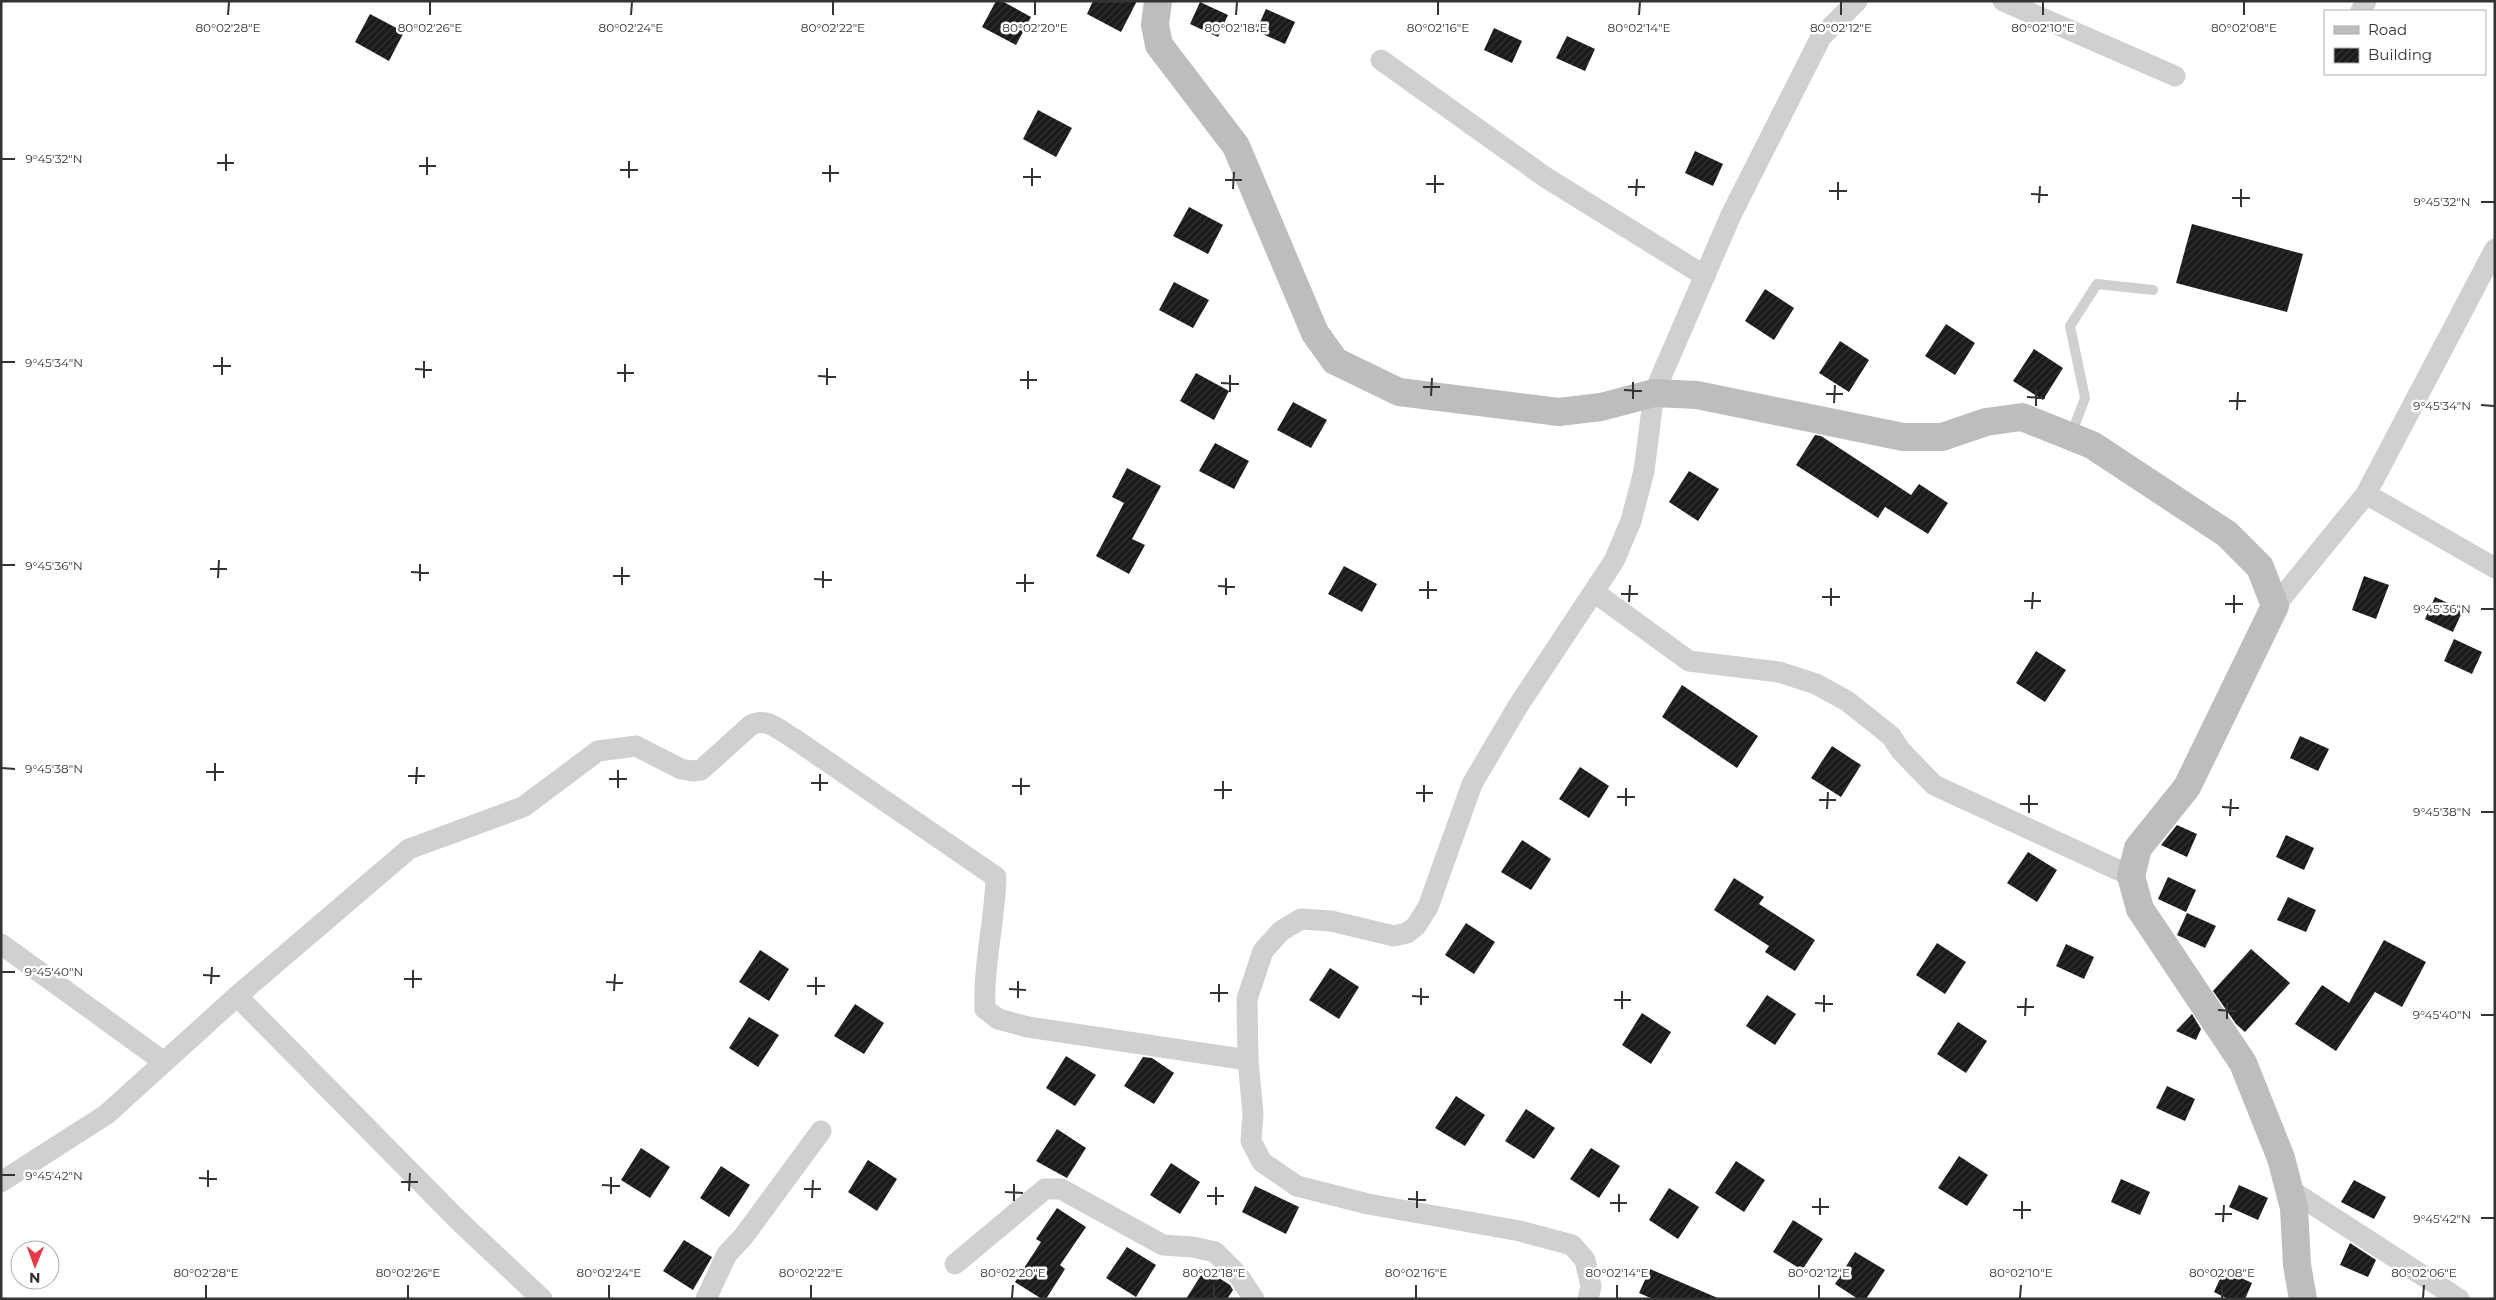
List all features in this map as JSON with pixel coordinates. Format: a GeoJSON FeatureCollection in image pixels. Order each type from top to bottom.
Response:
{"type":"FeatureCollection","features":[{"type":"Feature","properties":{"kind":"street"},"geometry":{"type":"LineString","coordinates":[[1158,1],[1155,25],[1159,45],[1236,146],[1315,333],[1335,361],[1399,392],[1559,412],[1601,407],[1654,392],[1697,395],[1903,438],[1942,437],[1986,422],[2022,416],[2092,445],[2227,534],[2260,567],[2275,606]]}},
{"type":"Feature","properties":{"kind":"street"},"geometry":{"type":"LineString","coordinates":[[1588,1299],[1591,1286],[1585,1260],[1572,1245],[1520,1231],[1368,1204],[1306,1189],[1296,1186],[1262,1162],[1251,1141],[1253,1114],[1248,1060],[1247,999],[1263,950],[1281,931],[1301,919],[1331,921],[1394,936],[1407,933],[1416,926],[1428,907],[1472,784],[1518,706],[1614,561],[1632,520],[1644,471],[1654,392],[1731,215],[1821,37],[1857,1]]}},
{"type":"Feature","properties":{"kind":"street"},"geometry":{"type":"LineString","coordinates":[[2003,1],[2175,76]]}},
{"type":"Feature","properties":{"kind":"street"},"geometry":{"type":"LineString","coordinates":[[1382,60],[1545,177],[1705,276]]}},
{"type":"Feature","properties":{"kind":"street"},"geometry":{"type":"LineString","coordinates":[[2303,1299],[2297,1265],[2294,1208],[2281,1158],[2242,1063],[2140,909],[2132,876],[2138,848],[2187,787],[2275,606],[2366,494],[2495,249]]}},
{"type":"Feature","properties":{"kind":"street"},"geometry":{"type":"LineString","coordinates":[[2366,494],[2495,568]]}},
{"type":"Feature","properties":{"kind":"street"},"geometry":{"type":"LineString","coordinates":[[1594,592],[1689,661],[1779,672],[1816,684],[1847,701],[1891,736],[1901,751],[1934,785],[2132,876]]}},
{"type":"Feature","properties":{"kind":"street"},"geometry":{"type":"LineString","coordinates":[[1,1182],[107,1114],[237,996],[409,849],[523,807],[598,750],[636,746],[681,769],[701,770],[751,725],[758,722],[766,722],[996,877],[996,909],[984,993],[985,1009],[998,1019],[1028,1026],[1248,1060]]}},
{"type":"Feature","properties":{"kind":"street"},"geometry":{"type":"LineString","coordinates":[[1,944],[164,1062]]}},
{"type":"Feature","properties":{"kind":"street"},"geometry":{"type":"LineString","coordinates":[[237,996],[458,1220],[542,1299]]}},
{"type":"Feature","properties":{"kind":"street"},"geometry":{"type":"LineString","coordinates":[[706,1299],[728,1254],[743,1237],[821,1131]]}},
{"type":"Feature","properties":{"kind":"street"},"geometry":{"type":"LineString","coordinates":[[955,1264],[1045,1189],[1061,1189],[1163,1245],[1193,1247],[1215,1252],[1238,1275],[1254,1299]]}},
{"type":"Feature","properties":{"kind":"street"},"geometry":{"type":"LineString","coordinates":[[2289,1189],[2459,1299]]}},
{"type":"Feature","properties":{"kind":"lane"},"geometry":{"type":"LineString","coordinates":[[2071,436],[2085,398],[2070,326],[2097,284],[2153,290]]}},
{"type":"Feature","properties":{"kind":"building"},"geometry":{"type":"Polygon","coordinates":[[[996,1],[1002,1],[1031,17],[1016,45],[982,27],[996,1]]]}},
{"type":"Feature","properties":{"kind":"building"},"geometry":{"type":"Polygon","coordinates":[[[1093,1],[1137,1],[1121,32],[1087,14],[1093,1]]]}},
{"type":"Feature","properties":{"kind":"building"},"geometry":{"type":"Polygon","coordinates":[[[1200,2],[1228,15],[1218,37],[1190,24],[1200,2]]]}},
{"type":"Feature","properties":{"kind":"building"},"geometry":{"type":"Polygon","coordinates":[[[1266,9],[1295,22],[1285,44],[1256,31],[1266,9]]]}},
{"type":"Feature","properties":{"kind":"building"},"geometry":{"type":"Polygon","coordinates":[[[370,14],[404,32],[389,61],[355,42],[370,14]]]}},
{"type":"Feature","properties":{"kind":"building"},"geometry":{"type":"Polygon","coordinates":[[[1494,28],[1522,41],[1512,63],[1484,50],[1494,28]]]}},
{"type":"Feature","properties":{"kind":"building"},"geometry":{"type":"Polygon","coordinates":[[[1567,36],[1595,49],[1585,71],[1556,58],[1567,36]]]}},
{"type":"Feature","properties":{"kind":"building"},"geometry":{"type":"Polygon","coordinates":[[[1038,110],[1072,128],[1056,157],[1023,139],[1038,110]]]}},
{"type":"Feature","properties":{"kind":"building"},"geometry":{"type":"Polygon","coordinates":[[[1695,151],[1723,164],[1713,186],[1685,173],[1695,151]]]}},
{"type":"Feature","properties":{"kind":"building"},"geometry":{"type":"Polygon","coordinates":[[[1189,207],[1223,225],[1208,254],[1173,236],[1189,207]]]}},
{"type":"Feature","properties":{"kind":"building"},"geometry":{"type":"Polygon","coordinates":[[[2192,224],[2303,254],[2287,312],[2176,283],[2192,224]]]}},
{"type":"Feature","properties":{"kind":"building"},"geometry":{"type":"Polygon","coordinates":[[[1174,282],[1209,300],[1193,328],[1159,310],[1174,282]]]}},
{"type":"Feature","properties":{"kind":"building"},"geometry":{"type":"Polygon","coordinates":[[[1765,289],[1794,308],[1774,340],[1745,321],[1765,289]]]}},
{"type":"Feature","properties":{"kind":"building"},"geometry":{"type":"Polygon","coordinates":[[[1946,324],[1975,343],[1955,375],[1925,356],[1946,324]]]}},
{"type":"Feature","properties":{"kind":"building"},"geometry":{"type":"Polygon","coordinates":[[[1840,341],[1869,360],[1849,392],[1819,373],[1840,341]]]}},
{"type":"Feature","properties":{"kind":"building"},"geometry":{"type":"Polygon","coordinates":[[[2034,349],[2063,368],[2043,400],[2013,381],[2034,349]]]}},
{"type":"Feature","properties":{"kind":"building"},"geometry":{"type":"Polygon","coordinates":[[[1196,373],[1229,391],[1214,420],[1180,401],[1196,373]]]}},
{"type":"Feature","properties":{"kind":"building"},"geometry":{"type":"Polygon","coordinates":[[[1293,402],[1327,420],[1311,448],[1277,430],[1293,402]]]}},
{"type":"Feature","properties":{"kind":"building"},"geometry":{"type":"Polygon","coordinates":[[[1815,435],[1821,436],[1911,495],[1919,484],[1948,503],[1928,534],[1885,507],[1878,518],[1796,465],[1815,435]]]}},
{"type":"Feature","properties":{"kind":"building"},"geometry":{"type":"Polygon","coordinates":[[[1215,443],[1249,461],[1234,489],[1199,471],[1215,443]]]}},
{"type":"Feature","properties":{"kind":"building"},"geometry":{"type":"Polygon","coordinates":[[[1127,468],[1161,486],[1132,539],[1145,545],[1129,574],[1096,556],[1124,503],[1112,497],[1127,468]]]}},
{"type":"Feature","properties":{"kind":"building"},"geometry":{"type":"Polygon","coordinates":[[[1689,471],[1719,489],[1698,521],[1669,502],[1689,471]]]}},
{"type":"Feature","properties":{"kind":"building"},"geometry":{"type":"Polygon","coordinates":[[[1344,566],[1377,584],[1362,612],[1328,594],[1344,566]]]}},
{"type":"Feature","properties":{"kind":"building"},"geometry":{"type":"Polygon","coordinates":[[[2364,576],[2389,585],[2376,619],[2352,610],[2364,576]]]}},
{"type":"Feature","properties":{"kind":"building"},"geometry":{"type":"Polygon","coordinates":[[[2435,597],[2463,610],[2453,632],[2425,619],[2435,597]]]}},
{"type":"Feature","properties":{"kind":"building"},"geometry":{"type":"Polygon","coordinates":[[[2454,639],[2482,652],[2472,674],[2444,661],[2454,639]]]}},
{"type":"Feature","properties":{"kind":"building"},"geometry":{"type":"Polygon","coordinates":[[[2036,651],[2066,670],[2045,702],[2016,683],[2036,651]]]}},
{"type":"Feature","properties":{"kind":"building"},"geometry":{"type":"Polygon","coordinates":[[[1682,685],[1758,736],[1737,768],[1662,717],[1682,685]]]}},
{"type":"Feature","properties":{"kind":"building"},"geometry":{"type":"Polygon","coordinates":[[[2300,736],[2329,749],[2318,771],[2290,758],[2300,736]]]}},
{"type":"Feature","properties":{"kind":"building"},"geometry":{"type":"Polygon","coordinates":[[[1832,746],[1861,765],[1841,797],[1811,778],[1832,746]]]}},
{"type":"Feature","properties":{"kind":"building"},"geometry":{"type":"Polygon","coordinates":[[[1580,767],[1609,786],[1589,818],[1559,799],[1580,767]]]}},
{"type":"Feature","properties":{"kind":"building"},"geometry":{"type":"Polygon","coordinates":[[[2177,825],[2197,834],[2187,857],[2161,845],[2177,825]]]}},
{"type":"Feature","properties":{"kind":"building"},"geometry":{"type":"Polygon","coordinates":[[[2286,835],[2314,848],[2304,870],[2276,857],[2286,835]]]}},
{"type":"Feature","properties":{"kind":"building"},"geometry":{"type":"Polygon","coordinates":[[[1522,840],[1551,859],[1531,890],[1501,872],[1522,840]]]}},
{"type":"Feature","properties":{"kind":"building"},"geometry":{"type":"Polygon","coordinates":[[[2028,852],[2057,870],[2037,902],[2007,883],[2028,852]]]}},
{"type":"Feature","properties":{"kind":"building"},"geometry":{"type":"Polygon","coordinates":[[[2168,877],[2196,890],[2186,912],[2158,899],[2168,877]]]}},
{"type":"Feature","properties":{"kind":"building"},"geometry":{"type":"Polygon","coordinates":[[[1734,878],[1764,897],[1759,904],[1815,940],[1795,971],[1765,952],[1769,946],[1714,910],[1734,878]]]}},
{"type":"Feature","properties":{"kind":"building"},"geometry":{"type":"Polygon","coordinates":[[[2288,897],[2316,910],[2306,932],[2277,920],[2288,897]]]}},
{"type":"Feature","properties":{"kind":"building"},"geometry":{"type":"Polygon","coordinates":[[[2187,913],[2216,926],[2205,948],[2177,935],[2187,913]]]}},
{"type":"Feature","properties":{"kind":"building"},"geometry":{"type":"Polygon","coordinates":[[[1466,923],[1495,942],[1474,974],[1445,955],[1466,923]]]}},
{"type":"Feature","properties":{"kind":"building"},"geometry":{"type":"Polygon","coordinates":[[[2384,940],[2426,962],[2402,1007],[2375,992],[2336,1051],[2295,1024],[2322,985],[2349,1003],[2384,940]]]}},
{"type":"Feature","properties":{"kind":"building"},"geometry":{"type":"Polygon","coordinates":[[[1937,943],[1966,962],[1945,994],[1916,975],[1937,943]]]}},
{"type":"Feature","properties":{"kind":"building"},"geometry":{"type":"Polygon","coordinates":[[[2066,944],[2094,957],[2084,979],[2056,966],[2066,944]]]}},
{"type":"Feature","properties":{"kind":"building"},"geometry":{"type":"Polygon","coordinates":[[[2251,949],[2290,983],[2245,1032],[2236,1024],[2213,991],[2251,949]]]}},
{"type":"Feature","properties":{"kind":"building"},"geometry":{"type":"Polygon","coordinates":[[[760,950],[789,969],[769,1001],[739,982],[760,950]]]}},
{"type":"Feature","properties":{"kind":"building"},"geometry":{"type":"Polygon","coordinates":[[[1330,968],[1359,987],[1339,1019],[1309,1000],[1330,968]]]}},
{"type":"Feature","properties":{"kind":"building"},"geometry":{"type":"Polygon","coordinates":[[[1767,995],[1796,1014],[1775,1045],[1746,1026],[1767,995]]]}},
{"type":"Feature","properties":{"kind":"building"},"geometry":{"type":"Polygon","coordinates":[[[855,1004],[884,1023],[864,1054],[834,1036],[855,1004]]]}},
{"type":"Feature","properties":{"kind":"building"},"geometry":{"type":"Polygon","coordinates":[[[1642,1013],[1671,1032],[1651,1064],[1622,1045],[1642,1013]]]}},
{"type":"Feature","properties":{"kind":"building"},"geometry":{"type":"Polygon","coordinates":[[[2192,1014],[2201,1029],[2196,1040],[2176,1031],[2192,1014]]]}},
{"type":"Feature","properties":{"kind":"building"},"geometry":{"type":"Polygon","coordinates":[[[749,1017],[779,1035],[758,1067],[729,1048],[749,1017]]]}},
{"type":"Feature","properties":{"kind":"building"},"geometry":{"type":"Polygon","coordinates":[[[1958,1022],[1987,1041],[1966,1073],[1937,1054],[1958,1022]]]}},
{"type":"Feature","properties":{"kind":"building"},"geometry":{"type":"Polygon","coordinates":[[[1066,1056],[1096,1075],[1075,1106],[1046,1088],[1066,1056]]]}},
{"type":"Feature","properties":{"kind":"building"},"geometry":{"type":"Polygon","coordinates":[[[1143,1057],[1152,1058],[1174,1073],[1154,1104],[1124,1086],[1143,1057]]]}},
{"type":"Feature","properties":{"kind":"building"},"geometry":{"type":"Polygon","coordinates":[[[2167,1086],[2195,1099],[2185,1121],[2156,1108],[2167,1086]]]}},
{"type":"Feature","properties":{"kind":"building"},"geometry":{"type":"Polygon","coordinates":[[[1456,1096],[1485,1115],[1465,1146],[1435,1128],[1456,1096]]]}},
{"type":"Feature","properties":{"kind":"building"},"geometry":{"type":"Polygon","coordinates":[[[1526,1109],[1555,1128],[1534,1159],[1505,1141],[1526,1109]]]}},
{"type":"Feature","properties":{"kind":"building"},"geometry":{"type":"Polygon","coordinates":[[[1057,1129],[1086,1148],[1067,1178],[1036,1161],[1057,1129]]]}},
{"type":"Feature","properties":{"kind":"building"},"geometry":{"type":"Polygon","coordinates":[[[641,1148],[670,1167],[650,1198],[621,1180],[641,1148]]]}},
{"type":"Feature","properties":{"kind":"building"},"geometry":{"type":"Polygon","coordinates":[[[1591,1148],[1620,1166],[1599,1198],[1570,1179],[1591,1148]]]}},
{"type":"Feature","properties":{"kind":"building"},"geometry":{"type":"Polygon","coordinates":[[[1959,1156],[1988,1175],[1967,1206],[1938,1188],[1959,1156]]]}},
{"type":"Feature","properties":{"kind":"building"},"geometry":{"type":"Polygon","coordinates":[[[868,1160],[897,1179],[877,1211],[848,1192],[868,1160]]]}},
{"type":"Feature","properties":{"kind":"building"},"geometry":{"type":"Polygon","coordinates":[[[1736,1161],[1765,1180],[1744,1212],[1715,1193],[1736,1161]]]}},
{"type":"Feature","properties":{"kind":"building"},"geometry":{"type":"Polygon","coordinates":[[[1171,1163],[1200,1182],[1180,1214],[1150,1195],[1171,1163]]]}},
{"type":"Feature","properties":{"kind":"building"},"geometry":{"type":"Polygon","coordinates":[[[721,1166],[750,1185],[729,1217],[700,1198],[721,1166]]]}},
{"type":"Feature","properties":{"kind":"building"},"geometry":{"type":"Polygon","coordinates":[[[2121,1179],[2150,1192],[2140,1215],[2111,1202],[2121,1179]]]}},
{"type":"Feature","properties":{"kind":"building"},"geometry":{"type":"Polygon","coordinates":[[[2354,1180],[2386,1197],[2374,1219],[2341,1202],[2354,1180]]]}},
{"type":"Feature","properties":{"kind":"building"},"geometry":{"type":"Polygon","coordinates":[[[2239,1185],[2268,1198],[2258,1220],[2229,1207],[2239,1185]]]}},
{"type":"Feature","properties":{"kind":"building"},"geometry":{"type":"Polygon","coordinates":[[[1255,1186],[1299,1207],[1286,1234],[1242,1212],[1255,1186]]]}},
{"type":"Feature","properties":{"kind":"building"},"geometry":{"type":"Polygon","coordinates":[[[1669,1188],[1699,1207],[1678,1239],[1649,1220],[1669,1188]]]}},
{"type":"Feature","properties":{"kind":"building"},"geometry":{"type":"Polygon","coordinates":[[[1057,1208],[1086,1227],[1060,1265],[1065,1269],[1046,1299],[1042,1299],[1015,1282],[1041,1242],[1036,1239],[1057,1208]]]}},
{"type":"Feature","properties":{"kind":"building"},"geometry":{"type":"Polygon","coordinates":[[[1793,1220],[1823,1239],[1802,1270],[1773,1252],[1793,1220]]]}},
{"type":"Feature","properties":{"kind":"building"},"geometry":{"type":"Polygon","coordinates":[[[684,1240],[712,1257],[693,1290],[663,1271],[684,1240]]]}},
{"type":"Feature","properties":{"kind":"building"},"geometry":{"type":"Polygon","coordinates":[[[2350,1243],[2376,1260],[2368,1277],[2340,1265],[2350,1243]]]}},
{"type":"Feature","properties":{"kind":"building"},"geometry":{"type":"Polygon","coordinates":[[[1127,1247],[1156,1265],[1136,1297],[1106,1278],[1127,1247]]]}},
{"type":"Feature","properties":{"kind":"building"},"geometry":{"type":"Polygon","coordinates":[[[1855,1252],[1885,1270],[1866,1299],[1858,1299],[1835,1284],[1855,1252]]]}},
{"type":"Feature","properties":{"kind":"building"},"geometry":{"type":"Polygon","coordinates":[[[1205,1269],[1230,1285],[1233,1290],[1227,1299],[1186,1299],[1205,1269]]]}},
{"type":"Feature","properties":{"kind":"building"},"geometry":{"type":"Polygon","coordinates":[[[1650,1269],[1720,1299],[1653,1299],[1639,1293],[1650,1269]]]}},
{"type":"Feature","properties":{"kind":"building"},"geometry":{"type":"Polygon","coordinates":[[[2224,1270],[2252,1283],[2245,1299],[2228,1299],[2214,1292],[2224,1270]]]}}]}
